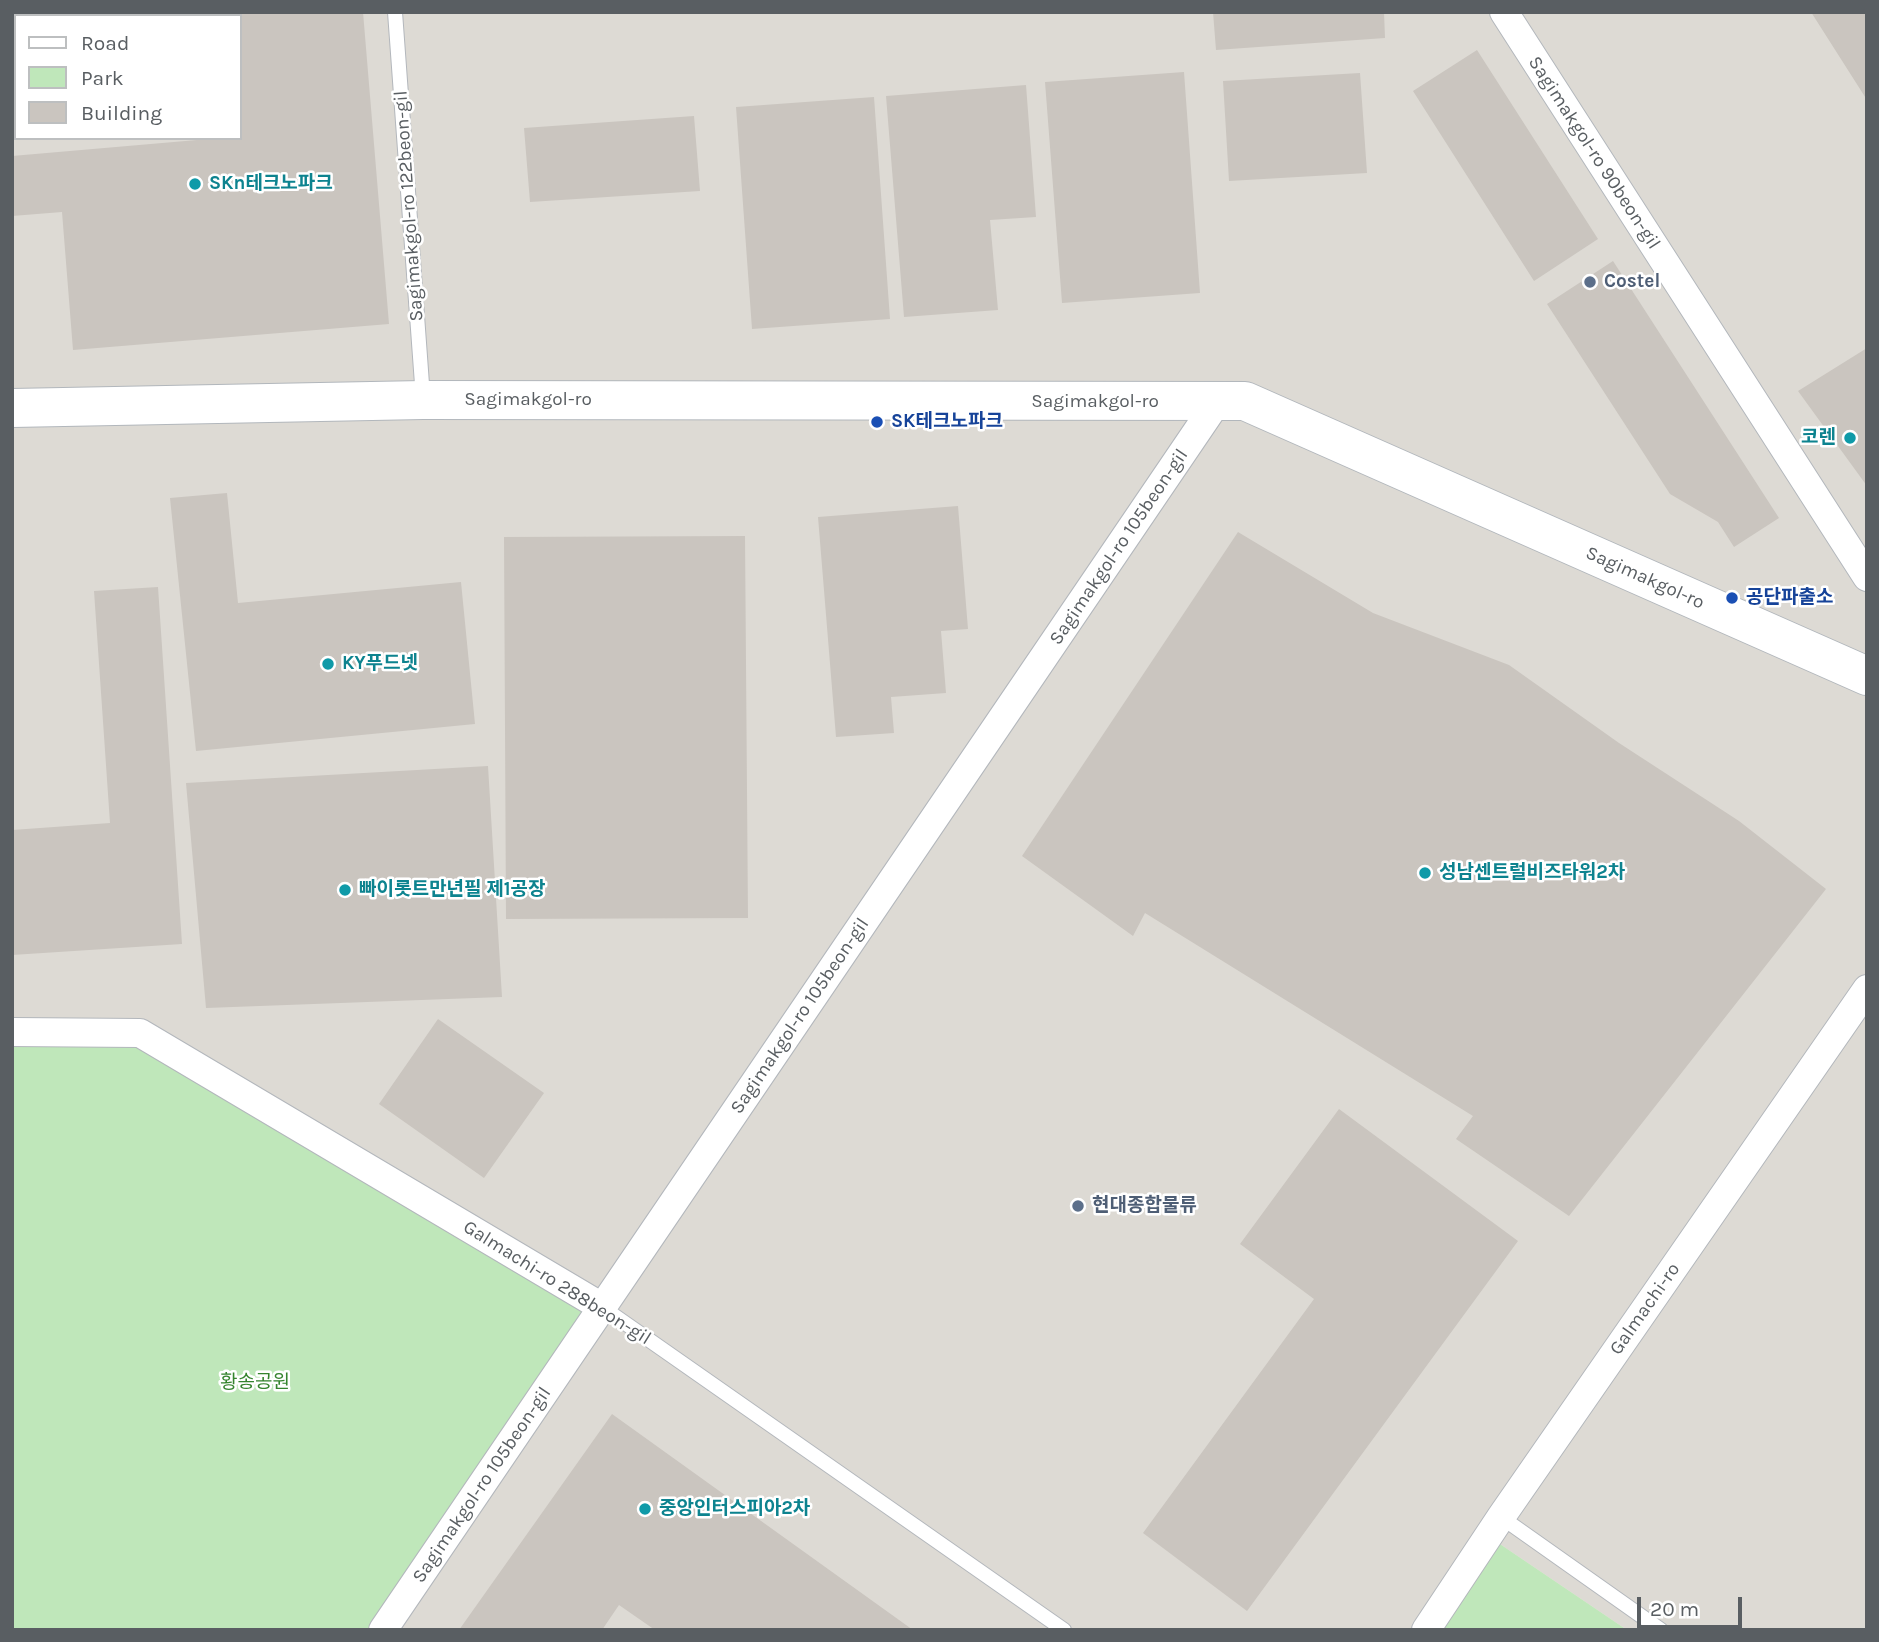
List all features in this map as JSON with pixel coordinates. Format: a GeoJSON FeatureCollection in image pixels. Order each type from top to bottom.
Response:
{"type":"FeatureCollection","features":[{"type":"Feature","properties":{"kind":"street","name":"Sagimakgol-ro 90beon-gil"},"geometry":{"type":"LineString","coordinates":[[1504,12],[1867,577]]}},
{"type":"Feature","properties":{"kind":"street","name":"Sagimakgol-ro"},"geometry":{"type":"LineString","coordinates":[[12,408],[423,400],[1245,401],[1867,676]]}},
{"type":"Feature","properties":{"kind":"street","name":"Sagimakgol-ro 105beon-gil"},"geometry":{"type":"LineString","coordinates":[[383,1630],[1217,402]]}},
{"type":"Feature","properties":{"kind":"street","name":"Galmachi-ro"},"geometry":{"type":"LineString","coordinates":[[1426,1630],[1501,1517],[1867,989]]}},
{"type":"Feature","properties":{"kind":"street","name":"Galmachi-ro 288beon-gil"},"geometry":{"type":"LineString","coordinates":[[12,1032],[140,1032],[602,1307]]}},
{"type":"Feature","properties":{"kind":"lane","name":"Sagimakgol-ro 122beon-gil"},"geometry":{"type":"LineString","coordinates":[[395,12],[423,400]]}},
{"type":"Feature","properties":{"kind":"lane","name":"Galmachi-ro 288beon-gil"},"geometry":{"type":"LineString","coordinates":[[602,1307],[1064,1630]]}},
{"type":"Feature","properties":{"kind":"lane"},"geometry":{"type":"LineString","coordinates":[[1501,1517],[1661,1630]]}},
{"type":"Feature","properties":{"kind":"shaded area"},"geometry":{"type":"Polygon","coordinates":[[[12,12],[1867,12],[1867,1630],[1627,1630],[1491,1538],[1428,1630],[300,1630],[12,1034],[12,12]]]}},
{"type":"Feature","properties":{"kind":"green space","name":"황송공원"},"geometry":{"type":"Polygon","coordinates":[[[12,1032],[140,1033],[602,1307],[383,1630],[12,1630],[12,1032]]]}},
{"type":"Feature","properties":{"kind":"green space"},"geometry":{"type":"Polygon","coordinates":[[[1491,1538],[1627,1630],[1428,1630],[1491,1538]]]}},
{"type":"Feature","properties":{"kind":"building","name":"SKn테크노파크"},"geometry":{"type":"Polygon","coordinates":[[[363,12],[389,324],[73,350],[62,212],[12,216],[12,156],[197,140],[242,140],[242,14],[218,14],[363,12]]]}},
{"type":"Feature","properties":{"kind":"building"},"geometry":{"type":"Polygon","coordinates":[[[1213,12],[1384,12],[1385,38],[1216,50],[1213,12]]]}},
{"type":"Feature","properties":{"kind":"building"},"geometry":{"type":"Polygon","coordinates":[[[1811,12],[1867,12],[1867,100],[1811,12]]]}},
{"type":"Feature","properties":{"kind":"building"},"geometry":{"type":"Polygon","coordinates":[[[1477,50],[1598,239],[1534,281],[1413,91],[1477,50]]]}},
{"type":"Feature","properties":{"kind":"building"},"geometry":{"type":"Polygon","coordinates":[[[1184,72],[1200,293],[1062,303],[1045,82],[1184,72]]]}},
{"type":"Feature","properties":{"kind":"building"},"geometry":{"type":"Polygon","coordinates":[[[1360,73],[1367,173],[1229,181],[1223,81],[1360,73]]]}},
{"type":"Feature","properties":{"kind":"building"},"geometry":{"type":"Polygon","coordinates":[[[1026,85],[1036,217],[990,220],[998,310],[904,317],[886,96],[1026,85]]]}},
{"type":"Feature","properties":{"kind":"building"},"geometry":{"type":"Polygon","coordinates":[[[874,97],[890,319],[752,329],[736,107],[874,97]]]}},
{"type":"Feature","properties":{"kind":"building"},"geometry":{"type":"Polygon","coordinates":[[[694,116],[700,191],[530,202],[524,128],[694,116]]]}},
{"type":"Feature","properties":{"kind":"building"},"geometry":{"type":"Polygon","coordinates":[[[1613,261],[1779,518],[1734,547],[1718,522],[1670,494],[1547,304],[1613,261]]]}},
{"type":"Feature","properties":{"kind":"building","name":"코렌"},"geometry":{"type":"Polygon","coordinates":[[[1867,348],[1867,486],[1798,391],[1867,348]]]}},
{"type":"Feature","properties":{"kind":"building","name":"KY푸드넷"},"geometry":{"type":"Polygon","coordinates":[[[227,493],[238,603],[461,582],[475,724],[196,751],[170,498],[227,493]]]}},
{"type":"Feature","properties":{"kind":"building"},"geometry":{"type":"Polygon","coordinates":[[[958,506],[968,629],[941,631],[946,693],[891,697],[894,733],[836,737],[818,517],[958,506]]]}},
{"type":"Feature","properties":{"kind":"building","name":"성남센트럴비즈타워2차"},"geometry":{"type":"Polygon","coordinates":[[[1238,532],[1373,613],[1509,665],[1619,743],[1739,821],[1826,889],[1569,1216],[1456,1139],[1473,1116],[1145,913],[1133,936],[1022,856],[1238,532]]]}},
{"type":"Feature","properties":{"kind":"building"},"geometry":{"type":"Polygon","coordinates":[[[745,536],[748,918],[506,919],[504,537],[745,536]]]}},
{"type":"Feature","properties":{"kind":"building"},"geometry":{"type":"Polygon","coordinates":[[[158,587],[182,944],[12,955],[12,830],[110,823],[94,591],[158,587]]]}},
{"type":"Feature","properties":{"kind":"building","name":"빠이롯트만년필 제1공장"},"geometry":{"type":"Polygon","coordinates":[[[488,766],[502,997],[206,1008],[186,783],[488,766]]]}},
{"type":"Feature","properties":{"kind":"building"},"geometry":{"type":"Polygon","coordinates":[[[438,1019],[544,1093],[484,1178],[379,1104],[438,1019]]]}},
{"type":"Feature","properties":{"kind":"building"},"geometry":{"type":"Polygon","coordinates":[[[1339,1109],[1518,1241],[1247,1611],[1143,1533],[1314,1299],[1240,1244],[1339,1109]]]}},
{"type":"Feature","properties":{"kind":"building","name":"중앙인터스피아2차"},"geometry":{"type":"Polygon","coordinates":[[[612,1414],[913,1630],[655,1630],[619,1605],[602,1630],[459,1630],[612,1414]]]}},
{"type":"Feature","properties":{"kind":"place","name":"SKn테크노파크"},"geometry":{"type":"Point","coordinates":[195,184]}},
{"type":"Feature","properties":{"kind":"place","name":"Costel"},"geometry":{"type":"Point","coordinates":[1590,282]}},
{"type":"Feature","properties":{"kind":"place","name":"SK테크노파크"},"geometry":{"type":"Point","coordinates":[877,422]}},
{"type":"Feature","properties":{"kind":"place","name":"코렌"},"geometry":{"type":"Point","coordinates":[1850,438]}},
{"type":"Feature","properties":{"kind":"place","name":"공단파출소"},"geometry":{"type":"Point","coordinates":[1732,598]}},
{"type":"Feature","properties":{"kind":"place","name":"KY푸드넷"},"geometry":{"type":"Point","coordinates":[328,664]}},
{"type":"Feature","properties":{"kind":"place","name":"성남센트럴비즈타워2차"},"geometry":{"type":"Point","coordinates":[1425,873]}},
{"type":"Feature","properties":{"kind":"place","name":"빠이롯트만년필 제1공장"},"geometry":{"type":"Point","coordinates":[345,890]}},
{"type":"Feature","properties":{"kind":"place","name":"현대종합물류"},"geometry":{"type":"Point","coordinates":[1078,1206]}},
{"type":"Feature","properties":{"kind":"place","name":"중앙인터스피아2차"},"geometry":{"type":"Point","coordinates":[645,1509]}}]}
